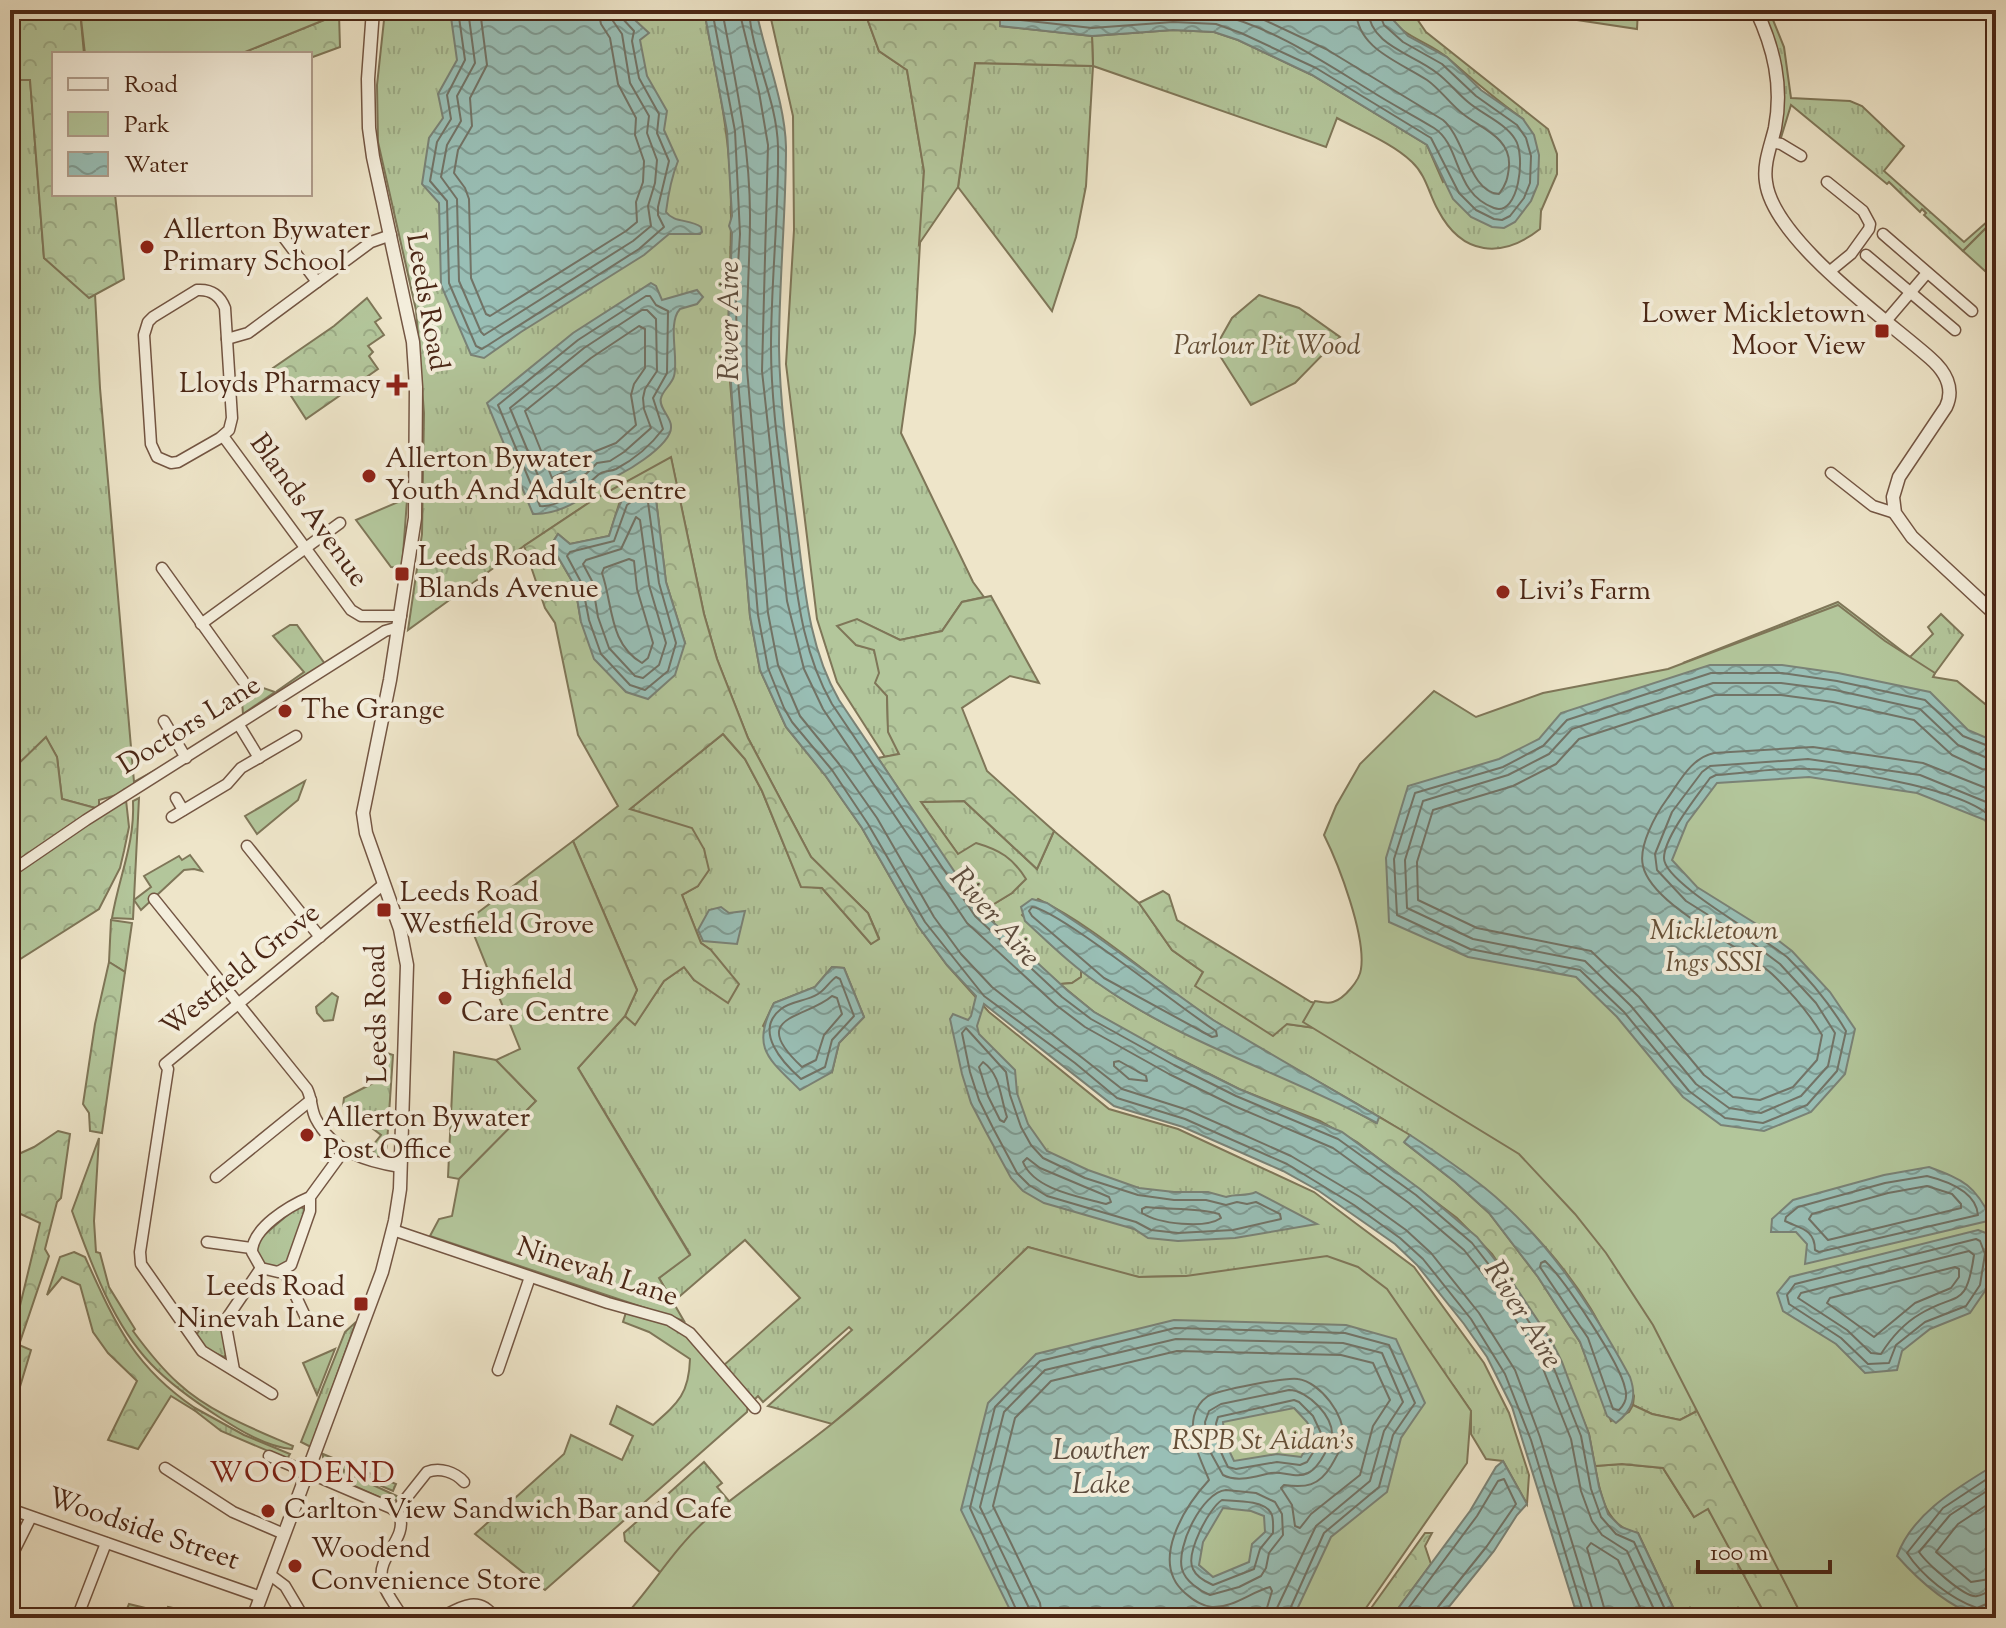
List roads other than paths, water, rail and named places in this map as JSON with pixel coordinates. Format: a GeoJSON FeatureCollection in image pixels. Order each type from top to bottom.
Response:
{"type":"FeatureCollection","features":[{"type":"Feature","properties":{"kind":"street","name":"Leeds Road"},"geometry":{"type":"LineString","coordinates":[[253,1618],[382,1272],[393,1230],[400,1167],[407,965],[400,929],[366,833],[363,813],[400,622],[415,518],[416,387],[407,309],[369,128],[368,79],[373,10]]}},
{"type":"Feature","properties":{"kind":"street"},"geometry":{"type":"LineString","coordinates":[[1756,10],[1776,65],[1778,108],[1765,173],[1770,198],[1789,228],[1829,272],[1936,363],[1947,379],[1950,395],[1946,407],[1899,477],[1893,497],[1895,513],[1912,537],[1996,615]]}},
{"type":"Feature","properties":{"kind":"street"},"geometry":{"type":"LineString","coordinates":[[1772,142],[1801,156]]}},
{"type":"Feature","properties":{"kind":"street"},"geometry":{"type":"LineString","coordinates":[[1828,181],[1863,211],[1870,224],[1851,254],[1829,272]]}},
{"type":"Feature","properties":{"kind":"street"},"geometry":{"type":"LineString","coordinates":[[1883,234],[1972,311]]}},
{"type":"Feature","properties":{"kind":"street"},"geometry":{"type":"LineString","coordinates":[[282,235],[317,282]]}},
{"type":"Feature","properties":{"kind":"street"},"geometry":{"type":"LineString","coordinates":[[227,339],[248,333],[371,242],[391,235]]}},
{"type":"Feature","properties":{"kind":"street"},"geometry":{"type":"LineString","coordinates":[[1866,255],[1955,330]]}},
{"type":"Feature","properties":{"kind":"street"},"geometry":{"type":"LineString","coordinates":[[1886,321],[1927,273]]}},
{"type":"Feature","properties":{"kind":"street"},"geometry":{"type":"LineString","coordinates":[[204,290],[222,301],[227,339],[232,418],[229,430],[178,462],[171,463],[157,457],[151,444],[144,335],[148,322],[190,292],[204,290]]}},
{"type":"Feature","properties":{"kind":"street","name":"Blands Avenue"},"geometry":{"type":"LineString","coordinates":[[223,436],[351,610],[361,616],[400,622]]}},
{"type":"Feature","properties":{"kind":"street"},"geometry":{"type":"LineString","coordinates":[[1831,473],[1873,506],[1895,513]]}},
{"type":"Feature","properties":{"kind":"street"},"geometry":{"type":"LineString","coordinates":[[201,624],[340,523]]}},
{"type":"Feature","properties":{"kind":"street"},"geometry":{"type":"LineString","coordinates":[[162,568],[243,681]]}},
{"type":"Feature","properties":{"kind":"street","name":"Doctors Lane"},"geometry":{"type":"LineString","coordinates":[[10,872],[86,820],[400,622]]}},
{"type":"Feature","properties":{"kind":"street"},"geometry":{"type":"LineString","coordinates":[[164,721],[186,758]]}},
{"type":"Feature","properties":{"kind":"street"},"geometry":{"type":"LineString","coordinates":[[239,725],[259,758]]}},
{"type":"Feature","properties":{"kind":"street"},"geometry":{"type":"LineString","coordinates":[[172,817],[227,784],[241,768],[296,736]]}},
{"type":"Feature","properties":{"kind":"street"},"geometry":{"type":"LineString","coordinates":[[176,798],[183,810]]}},
{"type":"Feature","properties":{"kind":"street"},"geometry":{"type":"LineString","coordinates":[[247,846],[320,937]]}},
{"type":"Feature","properties":{"kind":"street","name":"Westfield Grove"},"geometry":{"type":"LineString","coordinates":[[272,1394],[202,1351],[141,1264],[140,1252],[168,1069],[165,1064],[384,884]]}},
{"type":"Feature","properties":{"kind":"street"},"geometry":{"type":"LineString","coordinates":[[154,899],[307,1089],[313,1114],[320,1127],[345,1149],[368,1162],[400,1167]]}},
{"type":"Feature","properties":{"kind":"street"},"geometry":{"type":"LineString","coordinates":[[216,1177],[311,1100]]}},
{"type":"Feature","properties":{"kind":"street"},"geometry":{"type":"LineString","coordinates":[[310,1197],[310,1211],[295,1259],[284,1271],[271,1272],[261,1268],[254,1260],[251,1248],[259,1233],[296,1203],[310,1197],[345,1149]]}},
{"type":"Feature","properties":{"kind":"street","name":"Ninevah Lane"},"geometry":{"type":"LineString","coordinates":[[393,1230],[681,1326],[755,1408]]}},
{"type":"Feature","properties":{"kind":"street"},"geometry":{"type":"LineString","coordinates":[[207,1242],[251,1248]]}},
{"type":"Feature","properties":{"kind":"street"},"geometry":{"type":"LineString","coordinates":[[234,1370],[225,1321],[261,1268]]}},
{"type":"Feature","properties":{"kind":"street"},"geometry":{"type":"LineString","coordinates":[[284,1271],[306,1318]]}},
{"type":"Feature","properties":{"kind":"street"},"geometry":{"type":"LineString","coordinates":[[498,1370],[530,1277]]}},
{"type":"Feature","properties":{"kind":"street"},"geometry":{"type":"LineString","coordinates":[[184,1326],[225,1321]]}},
{"type":"Feature","properties":{"kind":"street"},"geometry":{"type":"LineString","coordinates":[[269,1456],[396,1511],[402,1524],[381,1574],[403,1618]]}},
{"type":"Feature","properties":{"kind":"street"},"geometry":{"type":"LineString","coordinates":[[165,1468],[241,1516],[284,1534]]}},
{"type":"Feature","properties":{"kind":"street"},"geometry":{"type":"LineString","coordinates":[[396,1511],[427,1472],[440,1469],[464,1482]]}},
{"type":"Feature","properties":{"kind":"street","name":"Woodside Street"},"geometry":{"type":"LineString","coordinates":[[10,1509],[261,1597]]}},
{"type":"Feature","properties":{"kind":"street"},"geometry":{"type":"LineString","coordinates":[[10,1559],[31,1517]]}},
{"type":"Feature","properties":{"kind":"street"},"geometry":{"type":"LineString","coordinates":[[77,1618],[106,1543]]}},
{"type":"Feature","properties":{"kind":"street"},"geometry":{"type":"LineString","coordinates":[[269,1574],[285,1586],[304,1618]]}},
{"type":"Feature","properties":{"kind":"street"},"geometry":{"type":"LineString","coordinates":[[440,1618],[470,1603],[483,1605],[495,1618]]}},
{"type":"Feature","properties":{"kind":"water"},"geometry":{"type":"Polygon","coordinates":[[[450,10],[624,10],[649,33],[640,40],[647,76],[667,111],[664,130],[678,161],[666,212],[673,218],[701,227],[702,232],[669,234],[644,255],[484,358],[471,355],[441,285],[439,203],[422,184],[429,138],[443,118],[438,94],[457,60],[450,10]]]}},
{"type":"Feature","properties":{"kind":"water","name":"River Aire"},"geometry":{"type":"Polygon","coordinates":[[[704,10],[756,10],[782,113],[786,147],[779,348],[783,419],[810,621],[821,661],[839,700],[981,911],[1068,991],[1094,1012],[1177,1058],[1239,1089],[1342,1132],[1420,1189],[1477,1237],[1511,1280],[1552,1342],[1589,1434],[1599,1487],[1608,1514],[1621,1527],[1638,1533],[1678,1618],[1578,1618],[1512,1407],[1487,1357],[1464,1324],[1417,1265],[1395,1244],[1319,1191],[1283,1171],[1183,1127],[1114,1106],[984,1004],[977,1026],[979,1034],[1015,1070],[1017,1093],[1028,1124],[1047,1151],[1139,1188],[1208,1192],[1226,1197],[1256,1192],[1317,1224],[1235,1238],[1178,1241],[1148,1238],[1134,1229],[1044,1203],[1023,1191],[1011,1178],[971,1103],[950,1019],[953,1014],[968,1020],[976,996],[947,965],[918,926],[862,828],[786,727],[760,670],[750,616],[728,336],[729,302],[726,295],[730,290],[732,233],[729,226],[732,216],[727,131],[704,10]]]}},
{"type":"Feature","properties":{"kind":"water"},"geometry":{"type":"Polygon","coordinates":[[[1000,10],[1384,10],[1408,36],[1447,57],[1481,90],[1523,119],[1534,135],[1539,155],[1538,184],[1531,201],[1515,222],[1504,228],[1492,227],[1471,217],[1453,199],[1427,145],[1312,75],[1238,40],[1214,32],[1173,30],[1092,36],[1000,26],[1000,10]]]}},
{"type":"Feature","properties":{"kind":"water"},"geometry":{"type":"Polygon","coordinates":[[[651,283],[656,286],[662,300],[697,290],[703,297],[697,304],[680,309],[674,323],[674,376],[661,401],[671,426],[669,434],[644,460],[604,480],[579,500],[552,512],[533,514],[487,403],[573,333],[651,283]]]}},
{"type":"Feature","properties":{"kind":"water"},"geometry":{"type":"Polygon","coordinates":[[[654,483],[666,582],[685,643],[675,675],[648,699],[626,692],[594,659],[581,622],[575,586],[551,545],[558,534],[570,544],[609,536],[618,508],[627,494],[654,483]]]}},
{"type":"Feature","properties":{"kind":"water"},"geometry":{"type":"Polygon","coordinates":[[[1710,665],[1782,665],[1930,692],[1968,730],[1996,742],[1996,842],[1985,820],[1917,793],[1809,777],[1717,783],[1687,823],[1672,860],[1697,887],[1758,925],[1792,951],[1830,992],[1855,1029],[1845,1074],[1811,1112],[1764,1131],[1721,1125],[1683,1097],[1617,1017],[1576,977],[1468,957],[1389,922],[1386,858],[1408,786],[1499,759],[1539,739],[1561,713],[1710,665]]]}},
{"type":"Feature","properties":{"kind":"water"},"geometry":{"type":"Polygon","coordinates":[[[1032,899],[1047,903],[1092,933],[1213,1020],[1379,1117],[1377,1123],[1166,1024],[1099,984],[1025,921],[1021,907],[1032,899]]]}},
{"type":"Feature","properties":{"kind":"water"},"geometry":{"type":"Polygon","coordinates":[[[721,907],[729,913],[745,911],[737,944],[703,941],[698,930],[709,910],[721,907]]]}},
{"type":"Feature","properties":{"kind":"water"},"geometry":{"type":"Polygon","coordinates":[[[832,967],[844,968],[864,1017],[839,1043],[832,1072],[800,1090],[766,1052],[764,1031],[767,1018],[774,1003],[815,987],[832,967]]]}},
{"type":"Feature","properties":{"kind":"water"},"geometry":{"type":"Polygon","coordinates":[[[1410,1135],[1467,1174],[1508,1208],[1567,1275],[1630,1377],[1632,1403],[1616,1423],[1607,1416],[1580,1342],[1538,1277],[1489,1213],[1404,1142],[1410,1135]]]}},
{"type":"Feature","properties":{"kind":"water"},"geometry":{"type":"Polygon","coordinates":[[[1929,1167],[1967,1185],[1980,1199],[1992,1220],[1805,1264],[1807,1244],[1796,1232],[1771,1232],[1772,1219],[1793,1200],[1884,1175],[1929,1167]]]}},
{"type":"Feature","properties":{"kind":"water"},"geometry":{"type":"Polygon","coordinates":[[[1978,1230],[1986,1233],[1993,1253],[1987,1288],[1970,1313],[1930,1329],[1902,1351],[1897,1370],[1865,1373],[1836,1344],[1783,1311],[1777,1293],[1790,1277],[1978,1230]]]}},
{"type":"Feature","properties":{"kind":"water","name":"Lowther Lake"},"geometry":{"type":"Polygon","coordinates":[[[1174,1320],[1346,1325],[1396,1339],[1425,1403],[1401,1438],[1387,1492],[1331,1537],[1293,1618],[1014,1618],[961,1510],[988,1403],[1036,1354],[1174,1320]],[[1294,1408],[1223,1422],[1225,1442],[1234,1461],[1277,1454],[1301,1457],[1314,1435],[1294,1408]],[[1223,1508],[1203,1542],[1199,1565],[1213,1577],[1249,1562],[1252,1544],[1265,1532],[1264,1516],[1251,1511],[1223,1508]]]}},
{"type":"Feature","properties":{"kind":"water"},"geometry":{"type":"Polygon","coordinates":[[[1503,1461],[1527,1504],[1494,1551],[1440,1618],[1391,1618],[1470,1511],[1496,1467],[1503,1461]]]}},
{"type":"Feature","properties":{"kind":"water"},"geometry":{"type":"Polygon","coordinates":[[[1996,1464],[1996,1606],[1979,1617],[1934,1592],[1897,1556],[1904,1540],[1926,1514],[1996,1464]]]}},
{"type":"Feature","properties":{"kind":"place","name":"Allerton Bywater Primary School"},"geometry":{"type":"Point","coordinates":[147,247]}},
{"type":"Feature","properties":{"kind":"place","name":"Lower Mickletown Moor View"},"geometry":{"type":"Point","coordinates":[1882,331]}},
{"type":"Feature","properties":{"kind":"place","name":"Lloyds Pharmacy"},"geometry":{"type":"Point","coordinates":[397,385]}},
{"type":"Feature","properties":{"kind":"place","name":"Allerton Bywater Youth And Adult Centre"},"geometry":{"type":"Point","coordinates":[369,476]}},
{"type":"Feature","properties":{"kind":"place","name":"Leeds Road Blands Avenue"},"geometry":{"type":"Point","coordinates":[402,574]}},
{"type":"Feature","properties":{"kind":"place","name":"Livi's Farm"},"geometry":{"type":"Point","coordinates":[1503,592]}},
{"type":"Feature","properties":{"kind":"place","name":"The Grange"},"geometry":{"type":"Point","coordinates":[285,711]}},
{"type":"Feature","properties":{"kind":"place","name":"Leeds Road Westfield Grove"},"geometry":{"type":"Point","coordinates":[384,910]}},
{"type":"Feature","properties":{"kind":"place","name":"Highfield Care Centre"},"geometry":{"type":"Point","coordinates":[445,998]}},
{"type":"Feature","properties":{"kind":"place","name":"Allerton Bywater Post Office"},"geometry":{"type":"Point","coordinates":[307,1135]}},
{"type":"Feature","properties":{"kind":"place","name":"Leeds Road Ninevah Lane"},"geometry":{"type":"Point","coordinates":[361,1304]}},
{"type":"Feature","properties":{"kind":"place","name":"Carlton View Sandwich Bar and Cafe"},"geometry":{"type":"Point","coordinates":[268,1511]}},
{"type":"Feature","properties":{"kind":"place","name":"Woodend Convenience Store"},"geometry":{"type":"Point","coordinates":[295,1566]}},
{"type":"Feature","properties":{"kind":"district","name":"WOODEND"},"geometry":{"type":"Point","coordinates":[303,1474]}},
{"type":"Feature","properties":{"kind":"park label","name":"Parlour Pit Wood"},"geometry":{"type":"Point","coordinates":[1267,347]}},
{"type":"Feature","properties":{"kind":"park label","name":"Mickletown Ings SSSI"},"geometry":{"type":"Point","coordinates":[1714,948]}},
{"type":"Feature","properties":{"kind":"park label","name":"RSPB St Aidan's"},"geometry":{"type":"Point","coordinates":[1263,1442]}}]}
